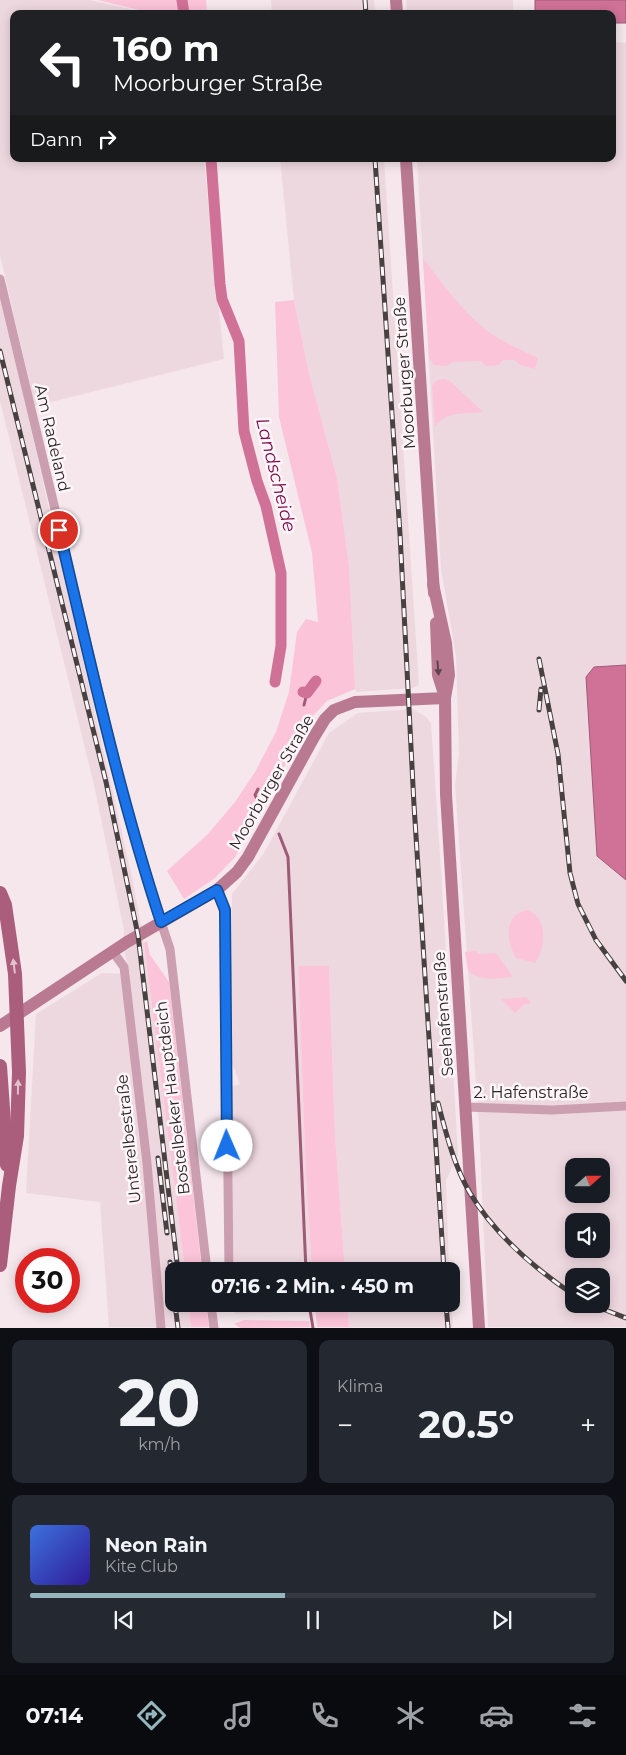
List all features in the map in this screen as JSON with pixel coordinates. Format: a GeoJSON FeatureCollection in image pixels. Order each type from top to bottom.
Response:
{"type":"FeatureCollection","features":[{"type":"Feature","properties":{"kind":"main road","name":"Moorburger Straße"},"geometry":{"type":"LineString","coordinates":[[0,1026],[113,952],[217,890],[237,872],[248,856],[324,719],[334,710],[355,702],[445,698],[438,675],[434,584],[406,162]]}},
{"type":"Feature","properties":{"kind":"main road","name":"Seehafenstraße"},"geometry":{"type":"LineString","coordinates":[[445,698],[446,794],[479,1328]]}},
{"type":"Feature","properties":{"kind":"main road"},"geometry":{"type":"LineString","coordinates":[[0,893],[5,905],[10,939],[17,1015],[18,1136],[8,1186],[0,1265]]}},
{"type":"Feature","properties":{"kind":"main road"},"geometry":{"type":"LineString","coordinates":[[0,1066],[8,1186]]}},
{"type":"Feature","properties":{"kind":"street","name":"Am Radeland"},"geometry":{"type":"LineString","coordinates":[[0,279],[117,768],[145,874],[161,922]]}},
{"type":"Feature","properties":{"kind":"street"},"geometry":{"type":"LineString","coordinates":[[217,890],[225,910],[229,1262]]}},
{"type":"Feature","properties":{"kind":"street","name":"Bostelbeker Hauptdeich"},"geometry":{"type":"LineString","coordinates":[[161,922],[170,949],[206,1262]]}},
{"type":"Feature","properties":{"kind":"street","name":"Unterelbestraße"},"geometry":{"type":"LineString","coordinates":[[113,952],[124,967],[147,1164],[161,1328]]}},
{"type":"Feature","properties":{"kind":"street","name":"2. Hafenstraße"},"geometry":{"type":"LineString","coordinates":[[465,1107],[552,1110],[626,1106]]}},
{"type":"Feature","properties":{"kind":"street"},"geometry":{"type":"LineString","coordinates":[[212,1312],[214,1328]]}},
{"type":"Feature","properties":{"kind":"shaded area"},"geometry":{"type":"Polygon","coordinates":[[[0,0],[90,0],[134,10],[10,10],[10,162],[204,162],[224,359],[35,406],[0,255],[0,0]]]}},
{"type":"Feature","properties":{"kind":"shaded area"},"geometry":{"type":"Polygon","coordinates":[[[98,0],[206,0],[207,10],[139,10],[98,0]]]}},
{"type":"Feature","properties":{"kind":"shaded area"},"geometry":{"type":"Polygon","coordinates":[[[271,0],[374,0],[375,10],[272,10],[271,0]]]}},
{"type":"Feature","properties":{"kind":"shaded area"},"geometry":{"type":"Polygon","coordinates":[[[406,0],[513,0],[513,10],[407,10],[406,0]]]}},
{"type":"Feature","properties":{"kind":"shaded area"},"geometry":{"type":"Polygon","coordinates":[[[535,0],[626,0],[626,23],[616,23],[616,10],[535,10],[535,0]]]}},
{"type":"Feature","properties":{"kind":"shaded area"},"geometry":{"type":"Polygon","coordinates":[[[616,42],[626,43],[626,665],[594,667],[597,856],[626,880],[626,1327],[488,1327],[479,1125],[455,785],[459,754],[456,656],[441,569],[417,162],[616,162],[616,42]]]}},
{"type":"Feature","properties":{"kind":"shaded area"},"geometry":{"type":"Polygon","coordinates":[[[280,162],[384,162],[419,685],[412,688],[357,692],[355,689],[349,565],[337,478],[309,373],[294,300],[280,162]]]}},
{"type":"Feature","properties":{"kind":"shaded area"},"geometry":{"type":"Polygon","coordinates":[[[423,258],[459,304],[479,324],[503,341],[538,358],[535,369],[518,364],[515,360],[503,360],[499,365],[486,366],[481,361],[453,362],[446,366],[434,365],[429,358],[423,258]]]}},
{"type":"Feature","properties":{"kind":"shaded area"},"geometry":{"type":"Polygon","coordinates":[[[0,291],[133,882],[144,943],[184,1262],[165,1262],[165,1312],[189,1312],[191,1327],[109,1327],[100,1202],[26,1193],[36,1014],[102,973],[130,974],[123,946],[124,930],[94,785],[0,401],[0,291]]]}},
{"type":"Feature","properties":{"kind":"shaded area"},"geometry":{"type":"Polygon","coordinates":[[[294,300],[309,373],[337,478],[349,565],[355,689],[327,701],[311,718],[235,857],[215,878],[184,899],[167,871],[208,834],[235,802],[255,772],[276,732],[289,692],[297,632],[306,619],[318,622],[312,553],[279,417],[275,302],[294,300]]]}},
{"type":"Feature","properties":{"kind":"shaded area"},"geometry":{"type":"Polygon","coordinates":[[[444,379],[450,381],[483,412],[450,416],[444,418],[435,427],[432,386],[437,380],[444,379]]]}},
{"type":"Feature","properties":{"kind":"shaded area"},"geometry":{"type":"Polygon","coordinates":[[[626,665],[626,880],[597,856],[586,677],[594,667],[626,665]]]}},
{"type":"Feature","properties":{"kind":"shaded area"},"geometry":{"type":"Polygon","coordinates":[[[413,709],[426,717],[431,723],[458,1154],[446,1181],[449,1262],[344,1262],[335,1135],[329,966],[298,966],[306,1176],[311,1262],[234,1262],[230,1087],[240,1084],[230,1058],[232,894],[264,853],[329,733],[358,713],[413,709]]]}},
{"type":"Feature","properties":{"kind":"shaded area"},"geometry":{"type":"Polygon","coordinates":[[[528,910],[534,914],[542,926],[543,942],[539,957],[535,963],[516,958],[510,944],[509,929],[511,922],[514,917],[528,910]]]}},
{"type":"Feature","properties":{"kind":"shaded area"},"geometry":{"type":"Polygon","coordinates":[[[147,941],[150,955],[169,982],[201,1262],[184,1262],[144,943],[147,941]]]}},
{"type":"Feature","properties":{"kind":"shaded area"},"geometry":{"type":"Polygon","coordinates":[[[477,951],[478,954],[496,953],[513,977],[484,978],[468,971],[465,952],[477,951]]]}},
{"type":"Feature","properties":{"kind":"shaded area"},"geometry":{"type":"Polygon","coordinates":[[[298,966],[329,966],[335,1135],[344,1262],[311,1262],[306,1176],[298,966]]]}},
{"type":"Feature","properties":{"kind":"shaded area"},"geometry":{"type":"Polygon","coordinates":[[[526,997],[531,1003],[523,1005],[515,1013],[501,999],[526,997]]]}},
{"type":"Feature","properties":{"kind":"shaded area"},"geometry":{"type":"Polygon","coordinates":[[[124,1127],[132,1127],[137,1162],[129,1163],[124,1127]]]}},
{"type":"Feature","properties":{"kind":"shaded area"},"geometry":{"type":"Polygon","coordinates":[[[137,1166],[142,1205],[134,1204],[129,1167],[137,1166]]]}},
{"type":"Feature","properties":{"kind":"shaded area"},"geometry":{"type":"Polygon","coordinates":[[[189,1312],[207,1312],[209,1327],[191,1327],[189,1312]]]}},
{"type":"Feature","properties":{"kind":"shaded area"},"geometry":{"type":"Polygon","coordinates":[[[235,1312],[288,1312],[235,1314],[235,1312]]]}},
{"type":"Feature","properties":{"kind":"shaded area"},"geometry":{"type":"Polygon","coordinates":[[[316,1312],[348,1312],[349,1327],[317,1327],[316,1312]]]}},
{"type":"Feature","properties":{"kind":"shaded area"},"geometry":{"type":"Polygon","coordinates":[[[348,1312],[452,1312],[453,1327],[349,1327],[348,1312]]]}},
{"type":"Feature","properties":{"kind":"shaded area"},"geometry":{"type":"Polygon","coordinates":[[[244,1320],[309,1321],[310,1327],[241,1328],[234,1324],[244,1320]]]}},
{"type":"Feature","properties":{"kind":"waterway","name":"Landscheide"},"geometry":{"type":"LineString","coordinates":[[182,0],[183,10]]}},
{"type":"Feature","properties":{"kind":"waterway","name":"Landscheide"},"geometry":{"type":"LineString","coordinates":[[211,162],[220,284],[222,299],[239,341],[244,431],[257,481],[266,506],[281,573],[281,646],[275,682]]}},
{"type":"Feature","properties":{"kind":"waterway","name":"Landscheide"},"geometry":{"type":"LineString","coordinates":[[303,692],[307,693],[316,681]]}},
{"type":"Feature","properties":{"kind":"waterway"},"geometry":{"type":"LineString","coordinates":[[304,705],[307,693]]}},
{"type":"Feature","properties":{"kind":"waterway"},"geometry":{"type":"LineString","coordinates":[[258,789],[255,795],[260,806]]}},
{"type":"Feature","properties":{"kind":"waterway"},"geometry":{"type":"LineString","coordinates":[[279,834],[288,857],[306,1262]]}},
{"type":"Feature","properties":{"kind":"waterway"},"geometry":{"type":"LineString","coordinates":[[310,1312],[313,1328]]}},
{"type":"Feature","properties":{"kind":"railway"},"geometry":{"type":"LineString","coordinates":[[365,0],[366,10]]}},
{"type":"Feature","properties":{"kind":"railway"},"geometry":{"type":"LineString","coordinates":[[375,162],[400,534],[414,805],[443,1262]]}},
{"type":"Feature","properties":{"kind":"railway"},"geometry":{"type":"LineString","coordinates":[[0,351],[106,782],[138,935],[177,1262]]}},
{"type":"Feature","properties":{"kind":"railway"},"geometry":{"type":"LineString","coordinates":[[539,659],[558,754],[570,873],[578,904],[596,940],[626,981]]}},
{"type":"Feature","properties":{"kind":"railway"},"geometry":{"type":"LineString","coordinates":[[539,710],[541,689]]}},
{"type":"Feature","properties":{"kind":"railway"},"geometry":{"type":"LineString","coordinates":[[438,1103],[459,1172],[480,1208],[516,1250],[565,1289]]}},
{"type":"Feature","properties":{"kind":"railway"},"geometry":{"type":"LineString","coordinates":[[158,1158],[167,1233]]}},
{"type":"Feature","properties":{"kind":"railway"},"geometry":{"type":"LineString","coordinates":[[176,1312],[178,1328]]}},
{"type":"Feature","properties":{"kind":"railway"},"geometry":{"type":"LineString","coordinates":[[447,1312],[448,1328]]}},
{"type":"Feature","properties":{"kind":"railway"},"geometry":{"type":"LineString","coordinates":[[610,1312],[626,1318]]}},
{"type":"Feature","properties":{"kind":"route"},"geometry":{"type":"LineString","coordinates":[[59,530],[122,787],[145,874],[161,922],[217,890],[225,910],[227,1146]]}}]}
